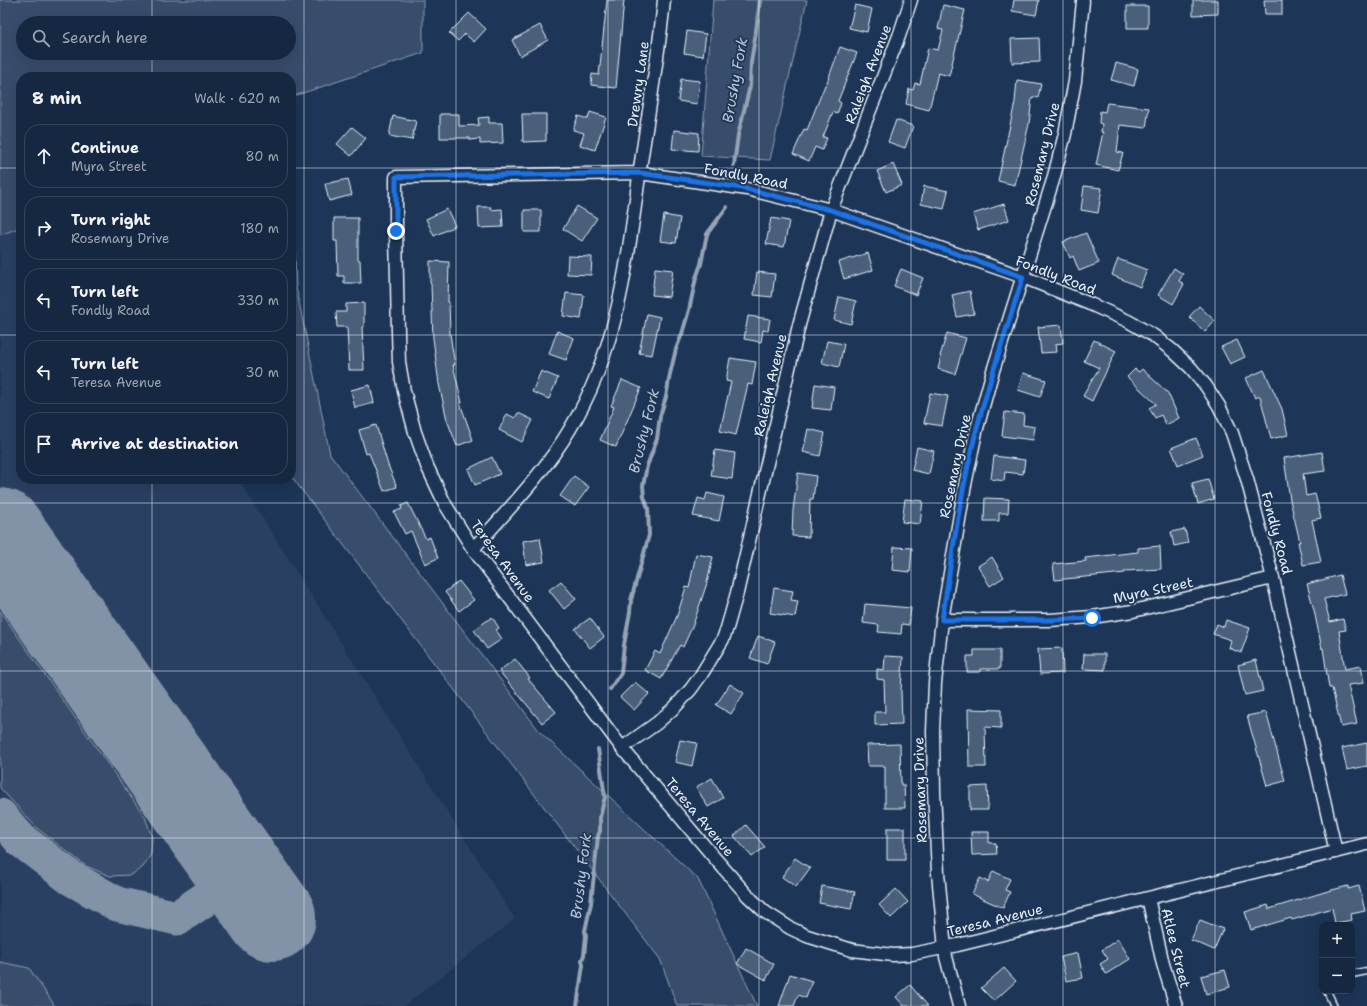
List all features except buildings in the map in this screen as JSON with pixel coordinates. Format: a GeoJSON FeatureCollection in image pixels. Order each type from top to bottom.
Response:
{"type":"FeatureCollection","features":[{"type":"Feature","properties":{"kind":"street","name":"Drewry Lane"},"geometry":{"type":"LineString","coordinates":[[473,549],[529,486],[554,453],[571,428],[587,396],[603,358],[616,318],[626,271],[664,0]]}},
{"type":"Feature","properties":{"kind":"street","name":"Raleigh Avenue"},"geometry":{"type":"LineString","coordinates":[[622,748],[657,723],[675,707],[701,675],[723,639],[737,593],[799,325],[831,210],[899,36],[911,0]]}},
{"type":"Feature","properties":{"kind":"street","name":"Rosemary Drive"},"geometry":{"type":"LineString","coordinates":[[959,1006],[945,948],[938,873],[933,731],[935,683],[942,620],[965,485],[976,432],[992,374],[1054,180],[1065,134],[1075,81],[1083,1]]}},
{"type":"Feature","properties":{"kind":"street","name":"Fondly Road"},"geometry":{"type":"LineString","coordinates":[[396,177],[640,173],[747,189],[831,210],[1023,277],[1128,321],[1154,336],[1173,351],[1206,386],[1219,406],[1232,433],[1247,479],[1273,578],[1336,852]]}},
{"type":"Feature","properties":{"kind":"street","name":"Teresa Avenue"},"geometry":{"type":"LineString","coordinates":[[396,177],[398,332],[404,391],[415,432],[427,466],[444,504],[473,549],[622,748],[712,855],[748,896],[765,912],[790,928],[829,944],[852,950],[873,953],[893,955],[912,954],[945,948],[1367,844]]}},
{"type":"Feature","properties":{"kind":"street","name":"Myra Street"},"geometry":{"type":"LineString","coordinates":[[942,620],[1050,620],[1092,618],[1273,578]]}},
{"type":"Feature","properties":{"kind":"street","name":"Atlee Street"},"geometry":{"type":"LineString","coordinates":[[1148,898],[1163,964],[1176,1006]]}},
{"type":"Feature","properties":{"kind":"lane"},"geometry":{"type":"LineString","coordinates":[[1355,974],[1367,972]]}},
{"type":"Feature","properties":{"kind":"lane"},"geometry":{"type":"LineString","coordinates":[[1328,994],[1334,1006]]}},
{"type":"Feature","properties":{"kind":"shaded area"},"geometry":{"type":"Polygon","coordinates":[[[0,0],[423,0],[423,53],[296,95],[296,72],[16,72],[16,229],[0,235],[0,0]]]}},
{"type":"Feature","properties":{"kind":"shaded area"},"geometry":{"type":"Polygon","coordinates":[[[713,0],[807,0],[770,160],[701,156],[713,0]]]}},
{"type":"Feature","properties":{"kind":"shaded area"},"geometry":{"type":"Polygon","coordinates":[[[0,102],[16,127],[16,484],[241,484],[515,919],[404,1006],[21,1006],[0,977],[0,102]]]}},
{"type":"Feature","properties":{"kind":"shaded area"},"geometry":{"type":"Polygon","coordinates":[[[296,287],[330,454],[540,732],[698,879],[757,1006],[677,1006],[660,959],[296,483],[296,287]]]}},
{"type":"Feature","properties":{"kind":"shaded area"},"geometry":{"type":"Polygon","coordinates":[[[0,611],[145,817],[152,837],[151,854],[143,867],[131,875],[110,876],[86,866],[38,829],[0,788],[0,611]]]}},
{"type":"Feature","properties":{"kind":"shaded area"},"geometry":{"type":"Polygon","coordinates":[[[0,962],[29,968],[55,1006],[0,1006],[0,962]]]}},
{"type":"Feature","properties":{"kind":"waterway","name":"Brushy Fork"},"geometry":{"type":"LineString","coordinates":[[734,165],[738,135],[750,86],[751,62],[760,0]]}},
{"type":"Feature","properties":{"kind":"waterway","name":"Brushy Fork"},"geometry":{"type":"LineString","coordinates":[[610,689],[621,673],[631,600],[649,535],[648,508],[644,497],[643,486],[647,466],[657,439],[660,416],[666,397],[676,349],[689,310],[707,234],[727,207]]}},
{"type":"Feature","properties":{"kind":"waterway","name":"Brushy Fork"},"geometry":{"type":"LineString","coordinates":[[577,1006],[583,965],[582,960],[586,936],[585,931],[591,903],[598,836],[600,831],[600,817],[605,797],[598,749]]}},
{"type":"Feature","properties":{"kind":"taxiway"},"geometry":{"type":"LineString","coordinates":[[0,816],[21,840],[71,878],[117,904],[177,918],[242,874]]}},
{"type":"Feature","properties":{"kind":"runway"},"geometry":{"type":"LineString","coordinates":[[0,532],[272,917]]}},
{"type":"Feature","properties":{"kind":"route"},"geometry":{"type":"LineString","coordinates":[[396,231],[396,177],[640,173],[747,189],[831,210],[1023,277],[992,374],[976,432],[965,485],[942,620],[1050,620],[1092,618]]}}]}
